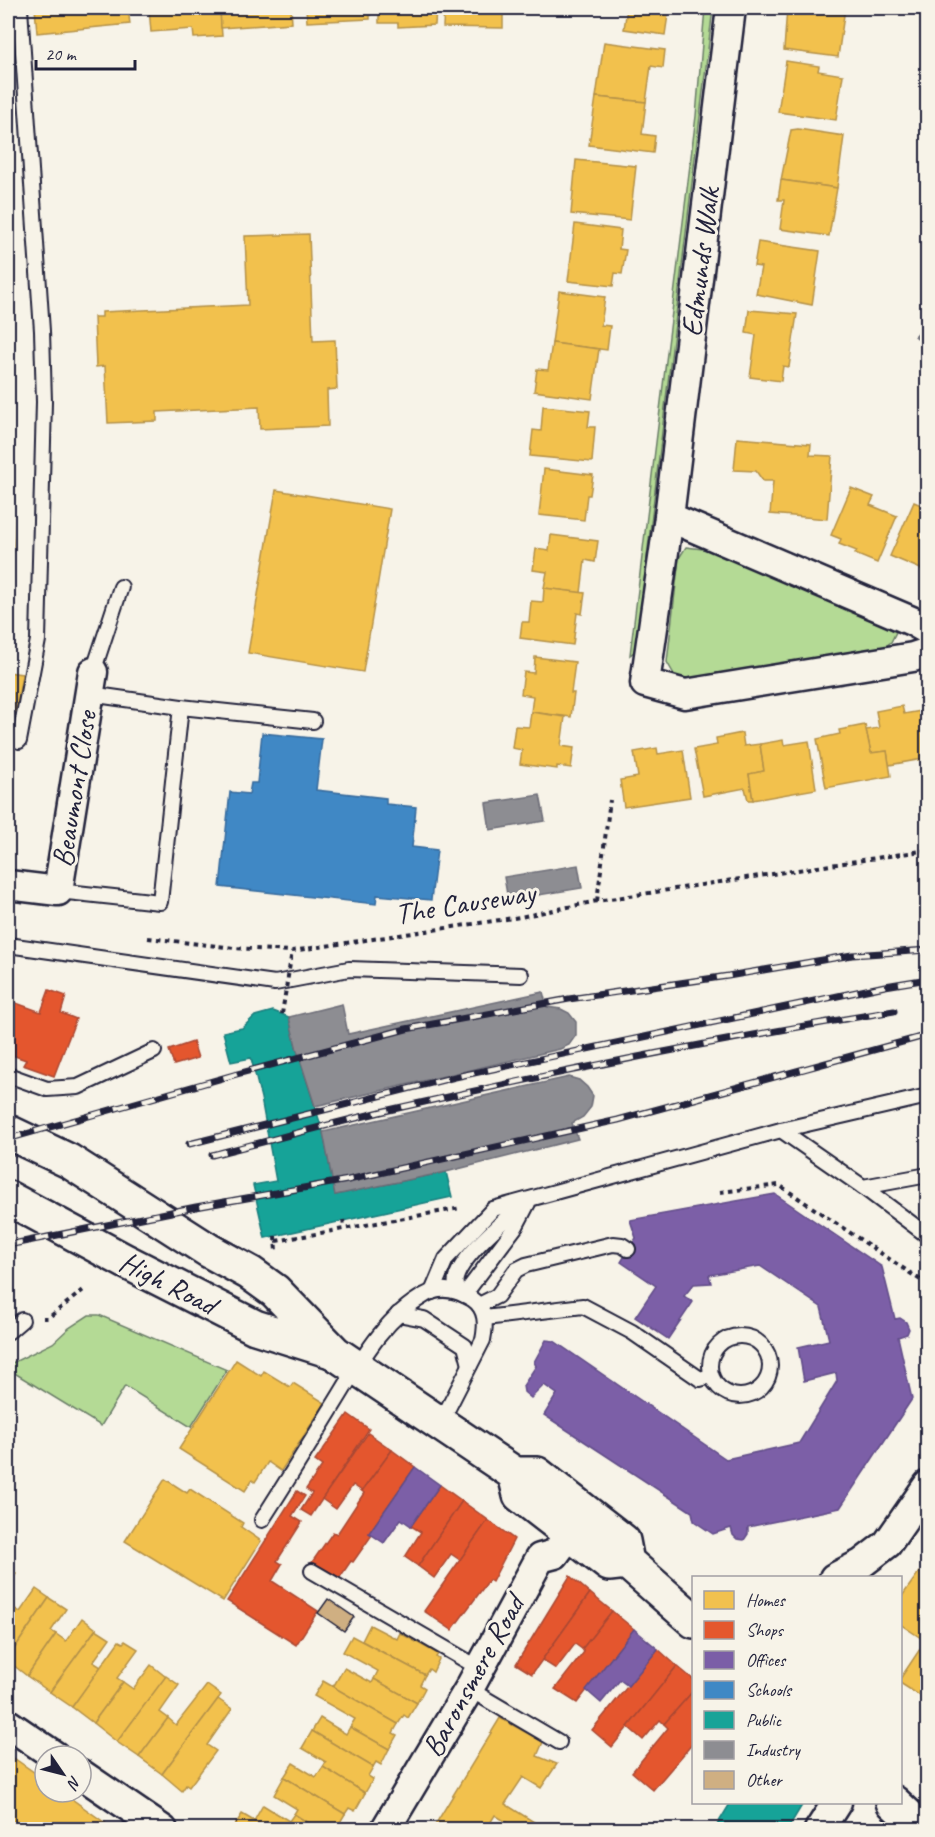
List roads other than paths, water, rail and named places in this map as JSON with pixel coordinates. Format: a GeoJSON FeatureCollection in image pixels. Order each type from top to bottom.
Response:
{"type":"FeatureCollection","features":[{"type":"Feature","properties":{"kind":"main road","name":"High Road"},"geometry":{"type":"LineString","coordinates":[[8,1132],[69,1161],[208,1250],[250,1273],[275,1291],[346,1360],[515,1474],[537,1474],[624,1540],[627,1562],[692,1620]]}},
{"type":"Feature","properties":{"kind":"main road","name":"High Road"},"geometry":{"type":"LineString","coordinates":[[8,1198],[255,1327],[346,1360]]}},
{"type":"Feature","properties":{"kind":"main road"},"geometry":{"type":"LineString","coordinates":[[515,1474],[520,1495],[573,1537],[609,1564],[627,1562]]}},
{"type":"Feature","properties":{"kind":"main road"},"geometry":{"type":"LineString","coordinates":[[894,1804],[923,1830]]}},
{"type":"Feature","properties":{"kind":"street","name":"Edmunds Walk"},"geometry":{"type":"LineString","coordinates":[[731,8],[669,518],[645,683],[685,694],[913,657],[927,652]]}},
{"type":"Feature","properties":{"kind":"street"},"geometry":{"type":"LineString","coordinates":[[669,518],[914,622],[927,630]]}},
{"type":"Feature","properties":{"kind":"street","name":"Beaumont Close"},"geometry":{"type":"LineString","coordinates":[[8,885],[58,891],[91,683]]}},
{"type":"Feature","properties":{"kind":"street"},"geometry":{"type":"LineString","coordinates":[[840,1576],[887,1544],[927,1485]]}},
{"type":"Feature","properties":{"kind":"street","name":"Baronsmere Road"},"geometry":{"type":"LineString","coordinates":[[385,1830],[474,1678],[540,1558],[555,1554],[563,1543],[573,1537]]}},
{"type":"Feature","properties":{"kind":"street"},"geometry":{"type":"LineString","coordinates":[[8,1724],[37,1744]]}},
{"type":"Feature","properties":{"kind":"street"},"geometry":{"type":"LineString","coordinates":[[93,1782],[163,1830]]}},
{"type":"Feature","properties":{"kind":"street"},"geometry":{"type":"LineString","coordinates":[[819,1830],[836,1804]]}},
{"type":"Feature","properties":{"kind":"lane"},"geometry":{"type":"LineString","coordinates":[[19,741],[38,640],[44,402],[42,331],[20,8]]}},
{"type":"Feature","properties":{"kind":"lane"},"geometry":{"type":"LineString","coordinates":[[121,587],[91,683],[181,707],[313,721]]}},
{"type":"Feature","properties":{"kind":"lane"},"geometry":{"type":"LineString","coordinates":[[58,891],[160,902],[181,707]]}},
{"type":"Feature","properties":{"kind":"lane"},"geometry":{"type":"LineString","coordinates":[[8,945],[275,983],[349,969],[520,975]]}},
{"type":"Feature","properties":{"kind":"lane"},"geometry":{"type":"LineString","coordinates":[[8,1075],[47,1089],[78,1087],[153,1051]]}},
{"type":"Feature","properties":{"kind":"lane"},"geometry":{"type":"LineString","coordinates":[[432,1292],[446,1259],[493,1209],[781,1130],[927,1096]]}},
{"type":"Feature","properties":{"kind":"lane"},"geometry":{"type":"LineString","coordinates":[[781,1130],[863,1187],[927,1236]]}},
{"type":"Feature","properties":{"kind":"lane"},"geometry":{"type":"LineString","coordinates":[[863,1187],[927,1175]]}},
{"type":"Feature","properties":{"kind":"lane"},"geometry":{"type":"LineString","coordinates":[[461,1294],[456,1280],[460,1269],[503,1220],[530,1198]]}},
{"type":"Feature","properties":{"kind":"lane"},"geometry":{"type":"LineString","coordinates":[[440,1424],[483,1340],[482,1312],[516,1270],[526,1265],[613,1244],[622,1245],[628,1249]]}},
{"type":"Feature","properties":{"kind":"lane"},"geometry":{"type":"LineString","coordinates":[[262,1520],[346,1360],[398,1314],[424,1295],[432,1292],[445,1289],[461,1294],[482,1312],[500,1318],[582,1306],[632,1332],[700,1379],[711,1376]]}},
{"type":"Feature","properties":{"kind":"lane"},"geometry":{"type":"LineString","coordinates":[[398,1314],[424,1319],[465,1346],[470,1365]]}},
{"type":"Feature","properties":{"kind":"lane"},"geometry":{"type":"LineString","coordinates":[[8,1332],[22,1320]]}},
{"type":"Feature","properties":{"kind":"lane"},"geometry":{"type":"LineString","coordinates":[[742,1336],[754,1339],[763,1346],[769,1357],[770,1368],[767,1380],[760,1389],[750,1395],[738,1396],[727,1393],[717,1386],[711,1376],[710,1364],[713,1353],[720,1344],[730,1338],[742,1336]]}},
{"type":"Feature","properties":{"kind":"lane"},"geometry":{"type":"LineString","coordinates":[[312,1571],[474,1678],[559,1742]]}},
{"type":"Feature","properties":{"kind":"railway"},"geometry":{"type":"LineString","coordinates":[[8,1139],[406,1029],[569,999],[852,955],[928,950]]}},
{"type":"Feature","properties":{"kind":"railway"},"geometry":{"type":"LineString","coordinates":[[189,1144],[455,1077],[885,986],[928,979]]}},
{"type":"Feature","properties":{"kind":"railway"},"geometry":{"type":"LineString","coordinates":[[212,1155],[389,1110],[515,1082],[704,1044],[894,1011]]}},
{"type":"Feature","properties":{"kind":"railway"},"geometry":{"type":"LineString","coordinates":[[8,1245],[196,1207],[348,1180],[618,1120],[928,1035]]}}]}
